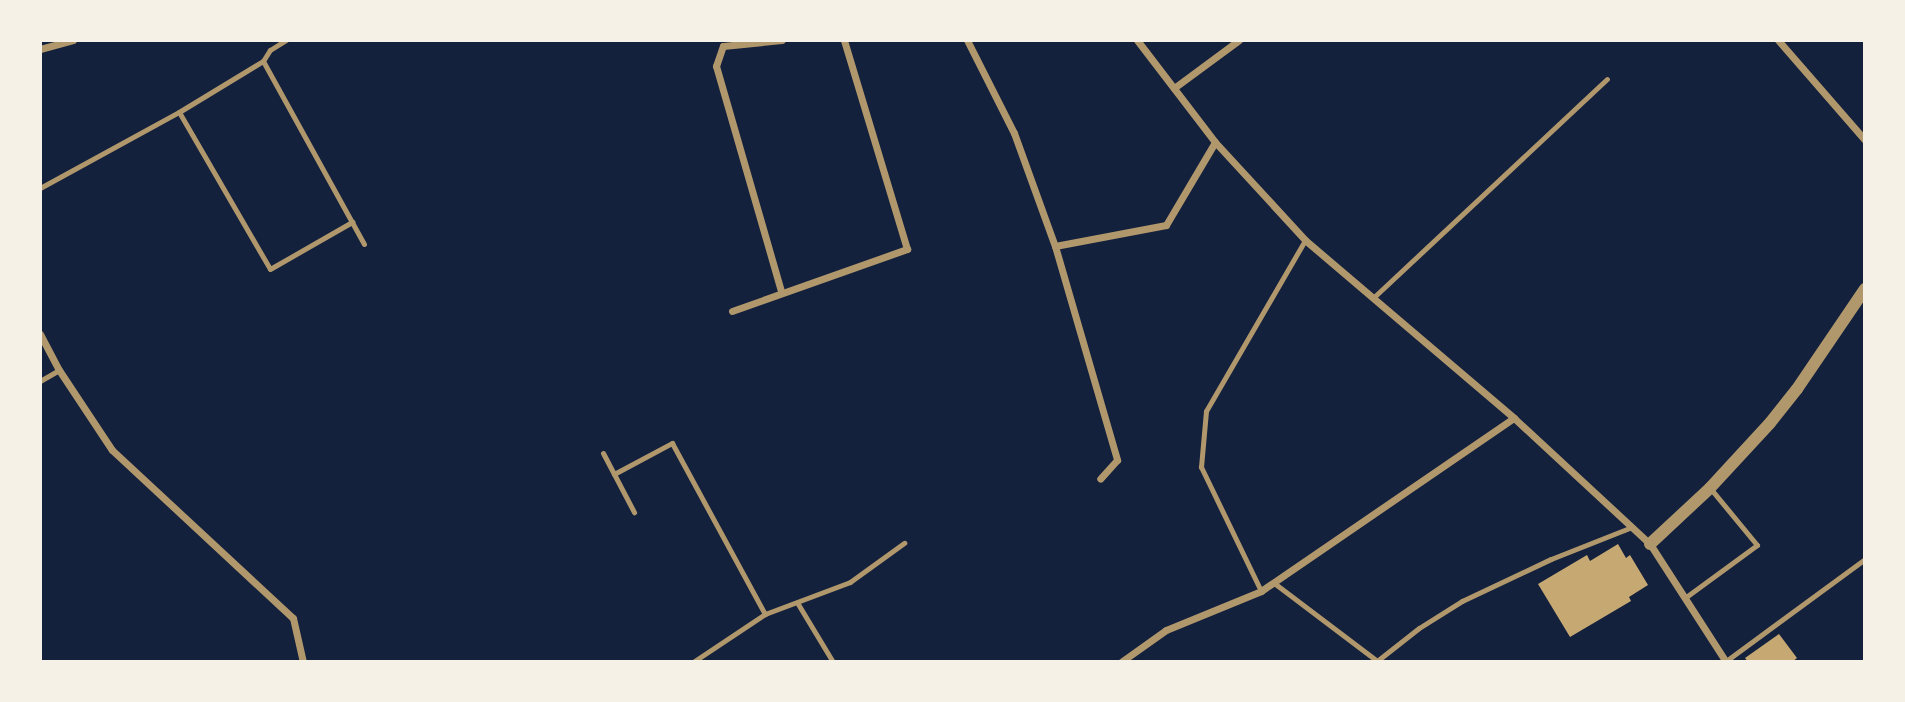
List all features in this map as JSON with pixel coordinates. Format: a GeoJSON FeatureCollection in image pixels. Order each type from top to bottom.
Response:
{"type":"FeatureCollection","features":[{"type":"Feature","properties":{"kind":"street"},"geometry":{"type":"LineString","coordinates":[[40,49],[73,40]]}},
{"type":"Feature","properties":{"kind":"street"},"geometry":{"type":"LineString","coordinates":[[782,40],[723,46],[716,66],[782,291]]}},
{"type":"Feature","properties":{"kind":"street"},"geometry":{"type":"LineString","coordinates":[[732,310],[907,249],[844,40]]}},
{"type":"Feature","properties":{"kind":"street"},"geometry":{"type":"LineString","coordinates":[[967,40],[1014,133],[1055,246],[1118,460],[1100,479]]}},
{"type":"Feature","properties":{"kind":"street"},"geometry":{"type":"LineString","coordinates":[[1136,40],[1215,142],[1305,240],[1514,418],[1650,544],[1726,661]]}},
{"type":"Feature","properties":{"kind":"street"},"geometry":{"type":"LineString","coordinates":[[1174,88],[1239,40]]}},
{"type":"Feature","properties":{"kind":"street"},"geometry":{"type":"LineString","coordinates":[[1778,40],[1865,140]]}},
{"type":"Feature","properties":{"kind":"street"},"geometry":{"type":"LineString","coordinates":[[1055,246],[1166,225],[1215,142]]}},
{"type":"Feature","properties":{"kind":"street"},"geometry":{"type":"LineString","coordinates":[[1650,544],[1710,488],[1797,389],[1865,289]]}},
{"type":"Feature","properties":{"kind":"street"},"geometry":{"type":"LineString","coordinates":[[40,334],[58,370],[112,450],[293,618],[303,662]]}},
{"type":"Feature","properties":{"kind":"street"},"geometry":{"type":"LineString","coordinates":[[1121,662],[1166,630],[1261,592],[1514,418]]}},
{"type":"Feature","properties":{"kind":"lane"},"geometry":{"type":"LineString","coordinates":[[40,188],[179,112],[262,61],[270,50],[286,40]]}},
{"type":"Feature","properties":{"kind":"lane"},"geometry":{"type":"LineString","coordinates":[[262,61],[364,244]]}},
{"type":"Feature","properties":{"kind":"lane"},"geometry":{"type":"LineString","coordinates":[[1374,297],[1607,79]]}},
{"type":"Feature","properties":{"kind":"lane"},"geometry":{"type":"LineString","coordinates":[[179,112],[270,269],[352,222]]}},
{"type":"Feature","properties":{"kind":"lane"},"geometry":{"type":"LineString","coordinates":[[1261,592],[1202,467],[1206,411],[1305,240]]}},
{"type":"Feature","properties":{"kind":"lane"},"geometry":{"type":"LineString","coordinates":[[40,381],[58,370]]}},
{"type":"Feature","properties":{"kind":"lane"},"geometry":{"type":"LineString","coordinates":[[614,474],[672,443],[765,614]]}},
{"type":"Feature","properties":{"kind":"lane"},"geometry":{"type":"LineString","coordinates":[[603,453],[634,512]]}},
{"type":"Feature","properties":{"kind":"lane"},"geometry":{"type":"LineString","coordinates":[[1686,597],[1757,545],[1710,488]]}},
{"type":"Feature","properties":{"kind":"lane"},"geometry":{"type":"LineString","coordinates":[[1274,583],[1377,661],[1419,628],[1462,601],[1551,559],[1632,527]]}},
{"type":"Feature","properties":{"kind":"lane"},"geometry":{"type":"LineString","coordinates":[[693,662],[765,614],[798,604],[850,582],[904,543]]}},
{"type":"Feature","properties":{"kind":"lane"},"geometry":{"type":"LineString","coordinates":[[1726,661],[1865,559]]}},
{"type":"Feature","properties":{"kind":"lane"},"geometry":{"type":"LineString","coordinates":[[798,604],[833,662]]}},
{"type":"Feature","properties":{"kind":"building"},"geometry":{"type":"Polygon","coordinates":[[[1618,544],[1626,558],[1630,555],[1648,585],[1629,597],[1631,601],[1570,637],[1538,584],[1587,555],[1590,561],[1618,544]]]}},
{"type":"Feature","properties":{"kind":"building"},"geometry":{"type":"Polygon","coordinates":[[[1779,634],[1797,658],[1792,662],[1748,662],[1745,658],[1779,634]]]}}]}
